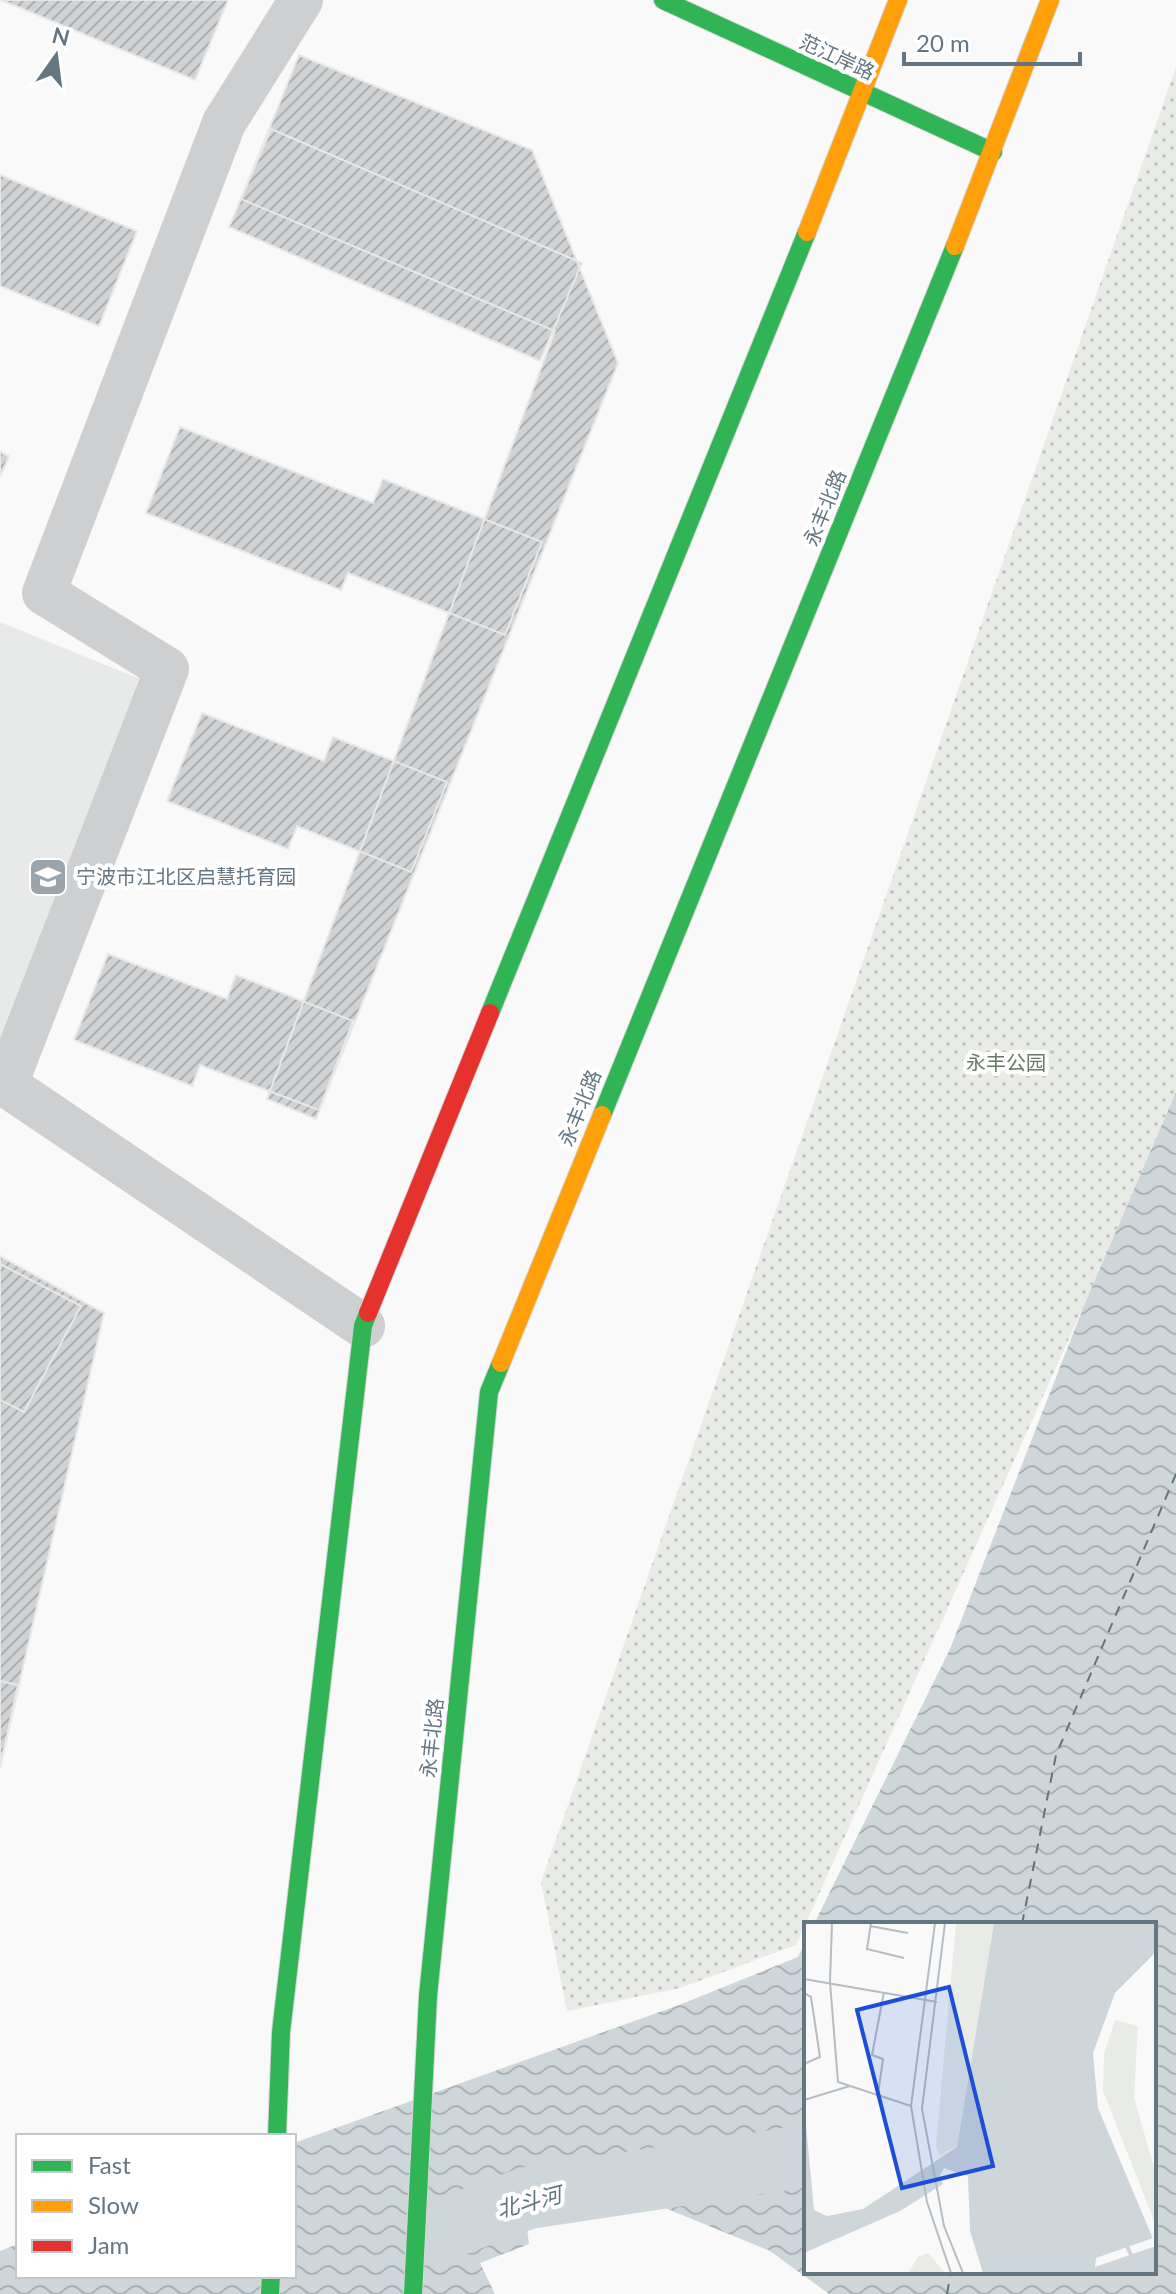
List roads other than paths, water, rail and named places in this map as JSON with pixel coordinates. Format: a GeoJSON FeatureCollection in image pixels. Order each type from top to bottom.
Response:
{"type":"FeatureCollection","features":[{"type":"Feature","properties":{"kind":"main road","name":"范江岸路"},"geometry":{"type":"LineString","coordinates":[[663,0],[993,152]]}},
{"type":"Feature","properties":{"kind":"main road"},"geometry":{"type":"LineString","coordinates":[[277,2134],[281,2032],[363,1326],[863,94],[898,0]]}},
{"type":"Feature","properties":{"kind":"main road","name":"永丰北路"},"geometry":{"type":"LineString","coordinates":[[413,2294],[428,1996],[489,1392],[993,152],[1050,0]]}},
{"type":"Feature","properties":{"kind":"street"},"geometry":{"type":"LineString","coordinates":[[301,0],[224,123],[44,593],[167,669],[3,1082],[363,1326]]}},
{"type":"Feature","properties":{"kind":"water"},"geometry":{"type":"Polygon","coordinates":[[[1176,1092],[1176,2294],[829,2294],[770,2251],[572,2170],[525,2175],[522,2191],[529,2244],[480,2263],[495,2294],[0,2294],[0,2251],[16,2245],[16,2278],[296,2278],[296,2142],[679,2005],[798,1957],[804,1945],[804,2274],[1156,2274],[1156,1922],[815,1922],[950,1649],[1085,1303],[1176,1092]]]}},
{"type":"Feature","properties":{"kind":"waterway","name":"北斗河"},"geometry":{"type":"LineString","coordinates":[[442,2230],[528,2198],[804,2156]]}},
{"type":"Feature","properties":{"kind":"place","name":"宁波市江北区启慧托育园"},"geometry":{"type":"Point","coordinates":[48,877]}},
{"type":"Feature","properties":{"kind":"park label","name":"永丰公园"},"geometry":{"type":"Point","coordinates":[1006,1063]}}]}
